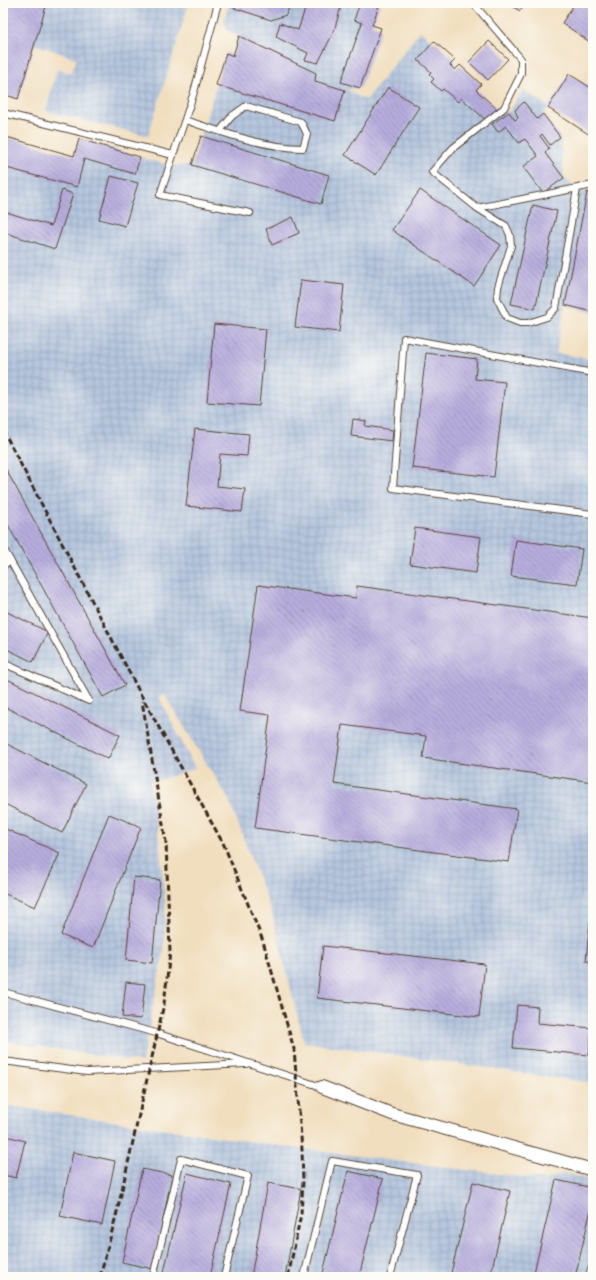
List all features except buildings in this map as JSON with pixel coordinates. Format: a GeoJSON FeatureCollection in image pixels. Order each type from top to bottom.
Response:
{"type":"FeatureCollection","features":[{"type":"Feature","properties":{"kind":"street"},"geometry":{"type":"LineString","coordinates":[[322,1087],[392,1114],[593,1170]]}},
{"type":"Feature","properties":{"kind":"lane"},"geometry":{"type":"LineString","coordinates":[[218,3],[185,120],[160,194],[250,213]]}},
{"type":"Feature","properties":{"kind":"lane"},"geometry":{"type":"LineString","coordinates":[[473,3],[521,59],[521,74],[504,108],[453,148],[432,172],[478,208],[506,226],[510,235],[511,246],[498,287],[497,298],[507,318],[520,323],[528,323],[547,316],[556,308],[577,189]]}},
{"type":"Feature","properties":{"kind":"lane"},"geometry":{"type":"LineString","coordinates":[[185,120],[220,131],[283,148],[303,148],[307,134],[301,122],[246,106],[232,116],[220,131]]}},
{"type":"Feature","properties":{"kind":"lane"},"geometry":{"type":"LineString","coordinates":[[3,112],[173,155]]}},
{"type":"Feature","properties":{"kind":"lane"},"geometry":{"type":"LineString","coordinates":[[478,208],[593,185]]}},
{"type":"Feature","properties":{"kind":"lane"},"geometry":{"type":"LineString","coordinates":[[593,373],[404,338],[394,488],[592,514],[593,511]]}},
{"type":"Feature","properties":{"kind":"lane"},"geometry":{"type":"LineString","coordinates":[[3,548],[89,700],[3,663]]}},
{"type":"Feature","properties":{"kind":"lane"},"geometry":{"type":"LineString","coordinates":[[3,566],[10,560]]}},
{"type":"Feature","properties":{"kind":"lane"},"geometry":{"type":"LineString","coordinates":[[3,992],[156,1032],[322,1087]]}},
{"type":"Feature","properties":{"kind":"lane"},"geometry":{"type":"LineString","coordinates":[[3,1061],[87,1072],[250,1064]]}},
{"type":"Feature","properties":{"kind":"lane"},"geometry":{"type":"LineString","coordinates":[[153,1277],[181,1159],[248,1176],[224,1277]]}},
{"type":"Feature","properties":{"kind":"lane"},"geometry":{"type":"LineString","coordinates":[[304,1277],[332,1161],[417,1174],[390,1277]]}},
{"type":"Feature","properties":{"kind":"lane"},"geometry":{"type":"LineString","coordinates":[[588,1277],[593,1266]]}},
{"type":"Feature","properties":{"kind":"shaded area"},"geometry":{"type":"Polygon","coordinates":[[[3,3],[189,3],[148,136],[46,111],[57,69],[71,73],[77,59],[35,44],[18,99],[3,94],[3,3]]]}},
{"type":"Feature","properties":{"kind":"shaded area"},"geometry":{"type":"Polygon","coordinates":[[[229,3],[380,3],[372,25],[380,32],[360,88],[346,90],[366,100],[420,31],[455,60],[455,70],[481,84],[476,90],[498,110],[509,112],[523,90],[545,104],[548,108],[543,115],[560,137],[564,178],[577,189],[593,194],[593,312],[565,305],[556,353],[593,360],[593,1083],[304,1042],[272,914],[229,800],[164,694],[159,697],[195,768],[166,778],[150,781],[160,847],[165,904],[164,950],[142,1062],[3,1041],[3,136],[74,156],[79,139],[170,166],[192,165],[226,53],[233,55],[239,36],[228,31],[224,21],[229,3]]]}},
{"type":"Feature","properties":{"kind":"shaded area"},"geometry":{"type":"Polygon","coordinates":[[[3,1105],[302,1149],[546,1180],[565,1173],[593,1181],[593,1277],[3,1277],[3,1105]]]}},
{"type":"Feature","properties":{"kind":"railway"},"geometry":{"type":"LineString","coordinates":[[3,430],[141,695],[224,845],[263,941],[294,1049],[302,1149],[303,1182],[301,1214],[288,1277]]}},
{"type":"Feature","properties":{"kind":"railway"},"geometry":{"type":"LineString","coordinates":[[100,1277],[117,1212],[164,1004],[170,952],[166,842],[142,701]]}}]}
